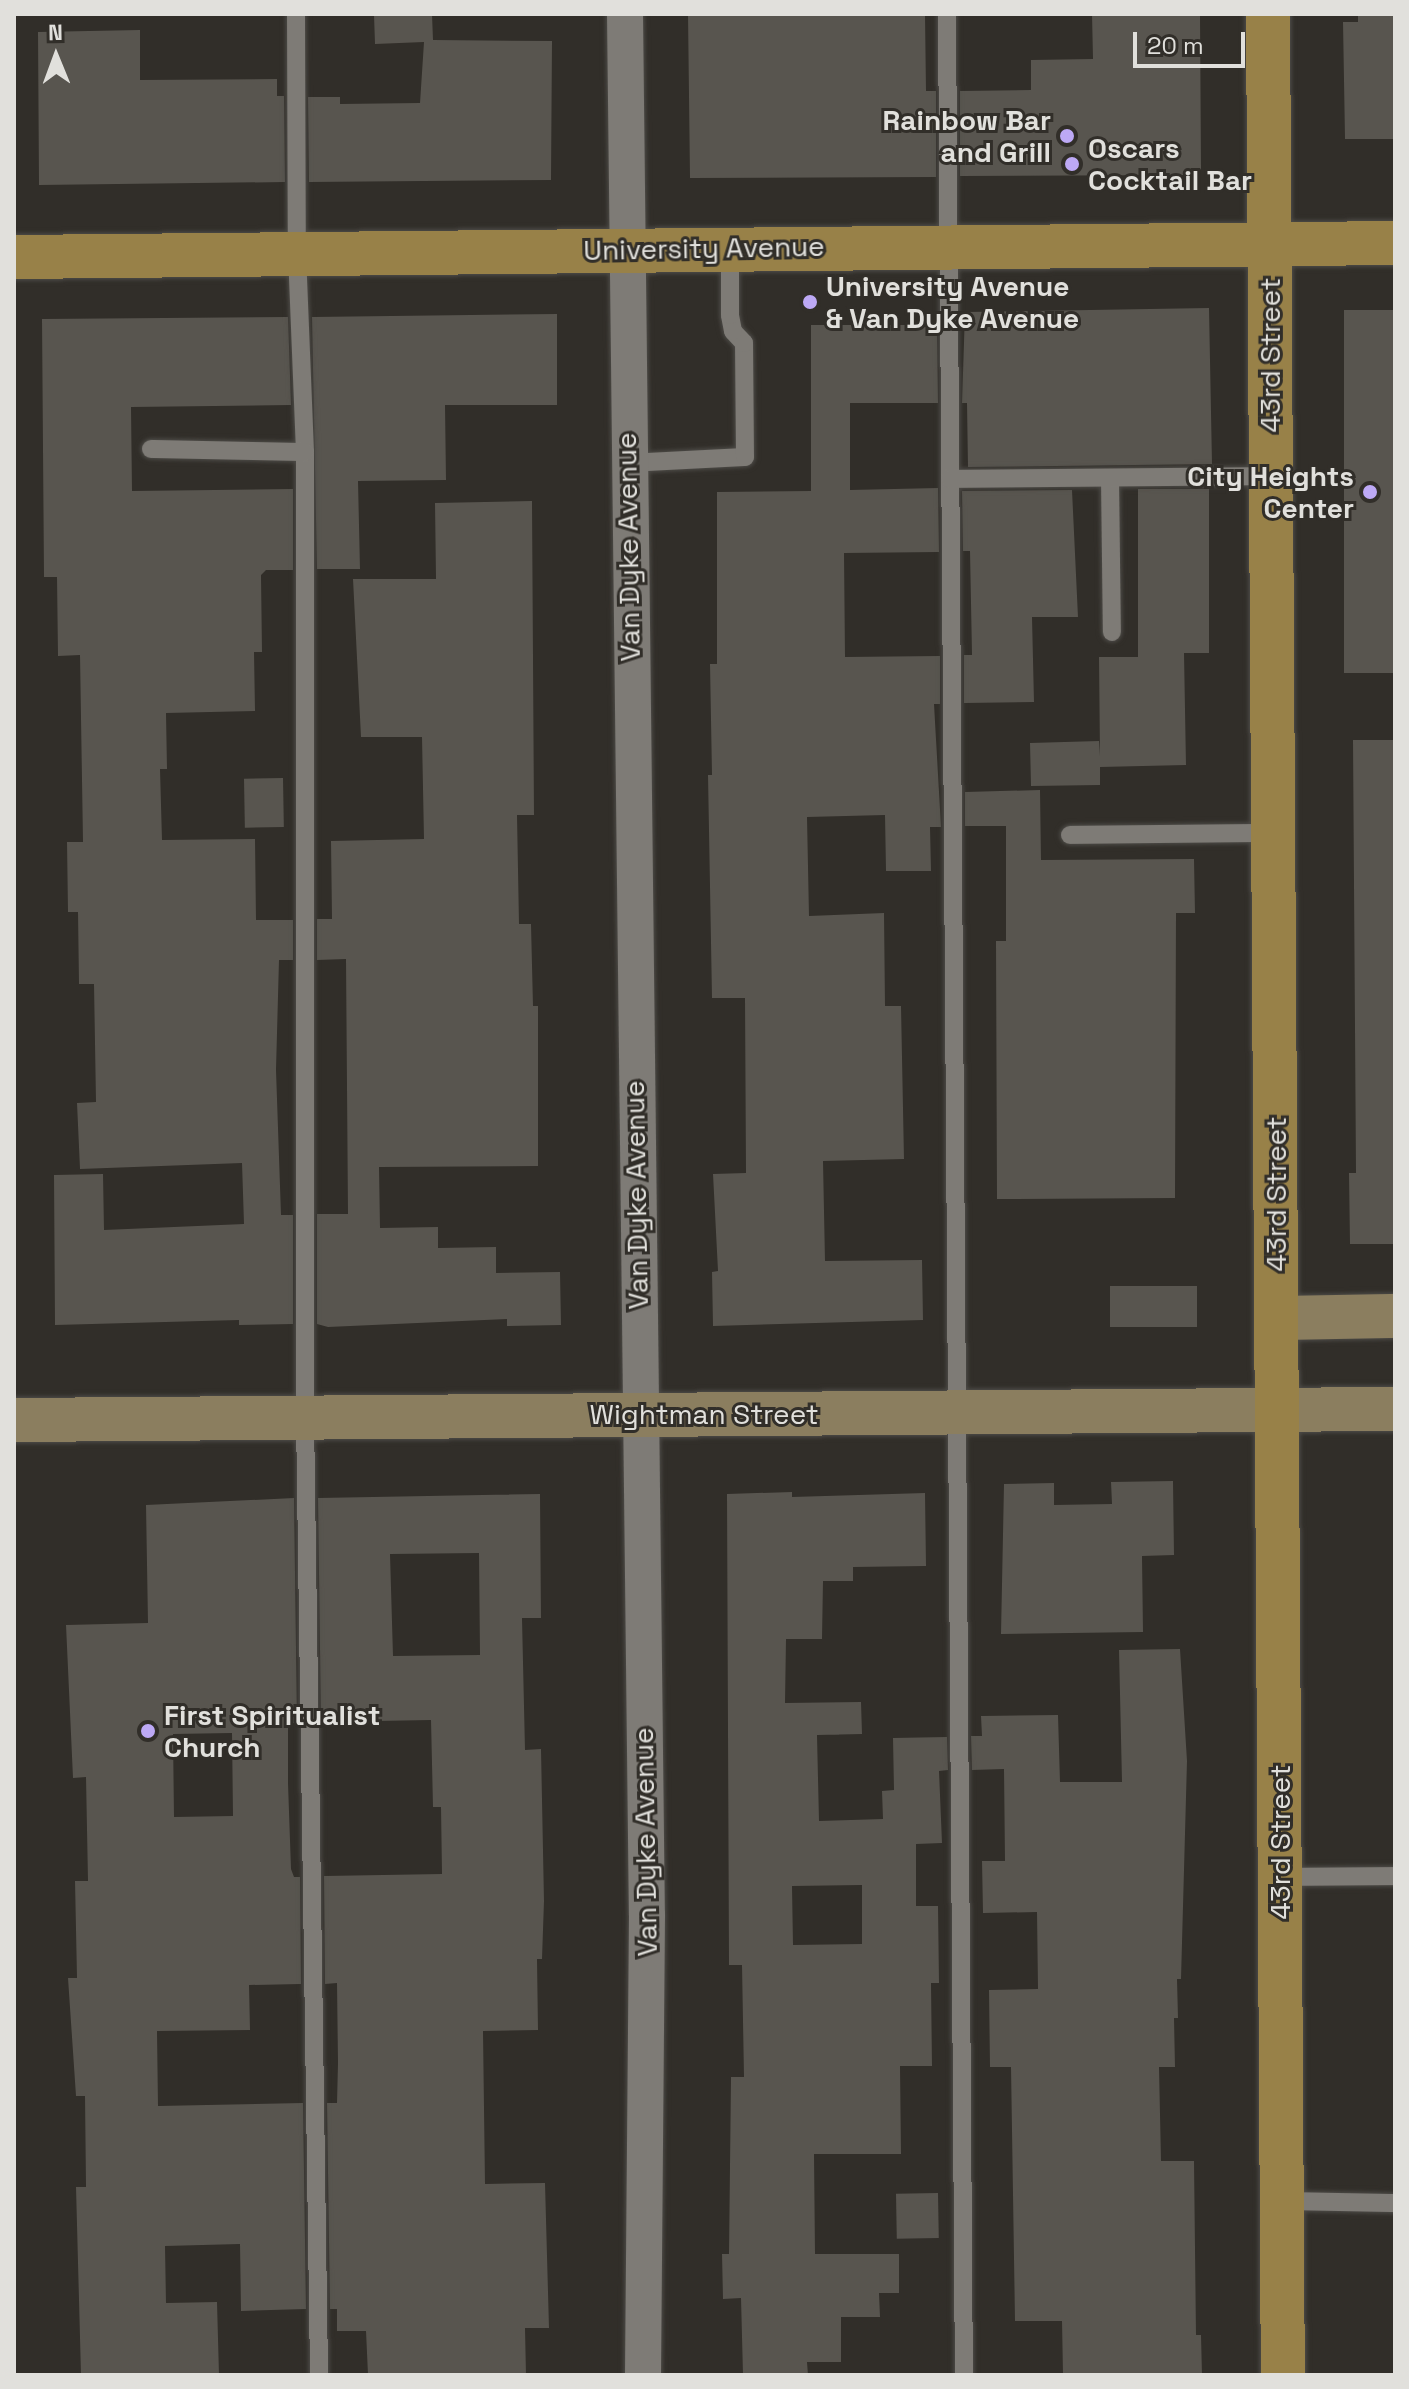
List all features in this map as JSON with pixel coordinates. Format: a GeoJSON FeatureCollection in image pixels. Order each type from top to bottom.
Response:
{"type":"FeatureCollection","features":[{"type":"Feature","properties":{"kind":"main road","name":"43rd Street"},"geometry":{"type":"LineString","coordinates":[[1268,14],[1283,2375]]}},
{"type":"Feature","properties":{"kind":"main road","name":"University Avenue"},"geometry":{"type":"LineString","coordinates":[[14,257],[625,248],[1395,243]]}},
{"type":"Feature","properties":{"kind":"main road"},"geometry":{"type":"LineString","coordinates":[[1277,1318],[1395,1316]]}},
{"type":"Feature","properties":{"kind":"main road","name":"Wightman Street"},"geometry":{"type":"LineString","coordinates":[[14,1420],[1395,1409]]}},
{"type":"Feature","properties":{"kind":"street","name":"Van Dyke Avenue"},"geometry":{"type":"LineString","coordinates":[[625,14],[638,1414],[647,1915],[643,2375]]}},
{"type":"Feature","properties":{"kind":"lane"},"geometry":{"type":"LineString","coordinates":[[296,14],[297,253],[305,452],[305,1417],[319,2375]]}},
{"type":"Feature","properties":{"kind":"lane"},"geometry":{"type":"LineString","coordinates":[[947,14],[960,1413],[964,2375]]}},
{"type":"Feature","properties":{"kind":"lane"},"geometry":{"type":"LineString","coordinates":[[627,463],[745,457],[744,343],[733,331],[730,315],[730,247]]}},
{"type":"Feature","properties":{"kind":"lane"},"geometry":{"type":"LineString","coordinates":[[151,449],[305,452]]}},
{"type":"Feature","properties":{"kind":"lane"},"geometry":{"type":"LineString","coordinates":[[950,479],[1271,476]]}},
{"type":"Feature","properties":{"kind":"lane"},"geometry":{"type":"LineString","coordinates":[[1110,478],[1112,632]]}},
{"type":"Feature","properties":{"kind":"lane"},"geometry":{"type":"LineString","coordinates":[[1070,835],[1273,833]]}},
{"type":"Feature","properties":{"kind":"lane"},"geometry":{"type":"LineString","coordinates":[[1280,1877],[1395,1876]]}},
{"type":"Feature","properties":{"kind":"lane"},"geometry":{"type":"LineString","coordinates":[[1282,2201],[1395,2203]]}},
{"type":"Feature","properties":{"kind":"building"},"geometry":{"type":"Polygon","coordinates":[[[432,14],[433,40],[552,41],[551,180],[309,182],[308,97],[340,97],[340,104],[420,103],[424,42],[375,44],[374,15],[432,14]]]}},
{"type":"Feature","properties":{"kind":"building"},"geometry":{"type":"Polygon","coordinates":[[[688,14],[925,14],[926,91],[936,91],[936,177],[690,178],[688,14]]]}},
{"type":"Feature","properties":{"kind":"building"},"geometry":{"type":"Polygon","coordinates":[[[1092,14],[1200,14],[1201,169],[1190,175],[960,176],[960,91],[1031,90],[1031,60],[1093,59],[1092,14]]]}},
{"type":"Feature","properties":{"kind":"building"},"geometry":{"type":"Polygon","coordinates":[[[1358,14],[1395,14],[1395,139],[1345,139],[1343,22],[1358,22],[1358,14]]]}},
{"type":"Feature","properties":{"kind":"building"},"geometry":{"type":"Polygon","coordinates":[[[140,30],[140,80],[277,79],[277,96],[284,96],[285,182],[39,185],[38,32],[140,30]]]}},
{"type":"Feature","properties":{"kind":"building"},"geometry":{"type":"Polygon","coordinates":[[[1209,308],[1212,464],[968,467],[967,403],[962,403],[965,312],[1209,308]]]}},
{"type":"Feature","properties":{"kind":"building","name":"City Heights Center"},"geometry":{"type":"Polygon","coordinates":[[[1344,310],[1395,310],[1395,673],[1344,673],[1344,310]]]}},
{"type":"Feature","properties":{"kind":"building"},"geometry":{"type":"Polygon","coordinates":[[[557,314],[557,405],[445,405],[446,480],[358,481],[360,569],[317,569],[312,317],[557,314]]]}},
{"type":"Feature","properties":{"kind":"building"},"geometry":{"type":"Polygon","coordinates":[[[288,317],[291,405],[131,407],[132,491],[293,489],[293,570],[266,570],[261,575],[262,652],[254,652],[255,711],[166,713],[167,769],[160,769],[162,840],[255,839],[256,920],[293,920],[293,960],[279,960],[276,1070],[281,1215],[293,1215],[293,1324],[239,1325],[239,1320],[55,1325],[54,1175],[103,1174],[104,1230],[244,1224],[242,1163],[80,1169],[77,1103],[96,1102],[94,984],[79,984],[78,912],[68,912],[67,842],[83,842],[80,655],[58,656],[57,577],[44,577],[42,319],[288,317]]]}},
{"type":"Feature","properties":{"kind":"building"},"geometry":{"type":"Polygon","coordinates":[[[811,325],[937,325],[938,403],[850,403],[850,490],[938,488],[939,552],[844,553],[845,657],[940,656],[940,704],[934,704],[941,827],[930,827],[931,871],[886,871],[885,815],[807,817],[809,916],[884,913],[885,1006],[901,1006],[904,1159],[823,1161],[825,1261],[922,1260],[923,1320],[713,1326],[712,1272],[718,1271],[713,1174],[746,1173],[745,998],[712,998],[708,775],[712,775],[710,664],[717,664],[717,492],[811,491],[811,325]]]}},
{"type":"Feature","properties":{"kind":"building"},"geometry":{"type":"Polygon","coordinates":[[[1138,489],[1209,489],[1209,653],[1184,653],[1186,765],[1100,767],[1100,785],[1031,786],[1030,743],[1099,741],[1100,756],[1099,657],[1138,657],[1138,489]]]}},
{"type":"Feature","properties":{"kind":"building"},"geometry":{"type":"Polygon","coordinates":[[[1072,490],[1078,617],[1032,617],[1034,702],[964,703],[964,655],[972,655],[970,551],[963,551],[962,491],[1072,490]]]}},
{"type":"Feature","properties":{"kind":"building"},"geometry":{"type":"Polygon","coordinates":[[[532,501],[534,815],[517,815],[519,924],[531,924],[533,1006],[538,1006],[538,1166],[379,1167],[380,1228],[438,1227],[438,1248],[496,1247],[496,1273],[560,1272],[561,1325],[507,1326],[507,1319],[328,1327],[317,1324],[317,1214],[348,1214],[346,959],[317,960],[317,919],[332,919],[331,841],[424,839],[422,737],[361,737],[353,579],[436,579],[435,503],[532,501]]]}},
{"type":"Feature","properties":{"kind":"building"},"geometry":{"type":"Polygon","coordinates":[[[1353,740],[1395,740],[1395,1244],[1350,1244],[1349,1173],[1356,1173],[1353,740]]]}},
{"type":"Feature","properties":{"kind":"building"},"geometry":{"type":"Polygon","coordinates":[[[283,778],[284,827],[245,828],[244,779],[283,778]]]}},
{"type":"Feature","properties":{"kind":"building"},"geometry":{"type":"Polygon","coordinates":[[[1040,790],[1041,860],[1194,859],[1195,913],[1176,913],[1175,1198],[997,1199],[996,941],[1006,941],[1006,826],[965,826],[965,792],[1040,790]]]}},
{"type":"Feature","properties":{"kind":"building"},"geometry":{"type":"Polygon","coordinates":[[[1110,1286],[1197,1286],[1197,1327],[1110,1327],[1110,1286]]]}},
{"type":"Feature","properties":{"kind":"building"},"geometry":{"type":"Polygon","coordinates":[[[1173,1481],[1174,1555],[1142,1556],[1143,1632],[1001,1634],[1004,1484],[1054,1483],[1054,1505],[1112,1504],[1111,1482],[1173,1481]]]}},
{"type":"Feature","properties":{"kind":"building"},"geometry":{"type":"Polygon","coordinates":[[[792,1492],[792,1497],[925,1493],[926,1566],[853,1567],[853,1581],[823,1581],[822,1639],[786,1639],[785,1703],[861,1702],[862,1734],[817,1735],[819,1821],[883,1819],[882,1791],[894,1790],[893,1738],[947,1737],[948,1770],[939,1771],[942,1843],[916,1844],[916,1906],[938,1906],[939,1983],[931,1983],[932,2066],[900,2066],[901,2154],[814,2154],[815,2254],[899,2254],[899,2293],[879,2293],[880,2317],[841,2317],[841,2362],[807,2362],[808,2375],[743,2375],[741,2298],[723,2299],[722,2254],[729,2254],[731,2077],[744,2077],[742,1965],[729,1965],[727,1494],[792,1492]],[[862,1885],[792,1886],[793,1945],[862,1944],[862,1885]]]}},
{"type":"Feature","properties":{"kind":"building"},"geometry":{"type":"Polygon","coordinates":[[[540,1494],[541,1618],[522,1618],[525,1750],[541,1749],[544,1901],[542,1959],[537,1959],[538,2030],[483,2031],[485,2184],[545,2183],[549,2328],[525,2328],[526,2375],[368,2375],[366,2331],[337,2331],[337,2309],[330,2309],[327,2103],[337,2103],[337,1983],[325,1984],[324,1876],[442,1874],[441,1807],[433,1807],[431,1720],[321,1722],[318,1498],[540,1494]],[[479,1553],[390,1554],[393,1656],[480,1655],[479,1553]]]}},
{"type":"Feature","properties":{"kind":"building"},"geometry":{"type":"Polygon","coordinates":[[[294,1498],[297,1723],[288,1723],[288,1783],[291,1869],[294,1877],[300,1877],[301,1984],[249,1985],[250,2030],[157,2031],[158,2106],[303,2103],[306,2309],[241,2311],[240,2244],[165,2246],[166,2303],[217,2302],[219,2375],[81,2375],[76,2187],[86,2187],[85,2096],[76,2096],[68,1978],[77,1978],[75,1881],[88,1881],[86,1777],[73,1778],[66,1625],[148,1623],[146,1505],[294,1498]],[[232,1733],[173,1734],[174,1817],[233,1816],[232,1733]]]}},
{"type":"Feature","properties":{"kind":"building"},"geometry":{"type":"Polygon","coordinates":[[[1180,1649],[1187,1761],[1181,1979],[1177,1979],[1178,2018],[1174,2018],[1175,2067],[1159,2067],[1161,2161],[1194,2161],[1196,2335],[1201,2335],[1202,2375],[1063,2375],[1062,2321],[1015,2321],[1011,2067],[990,2067],[989,1990],[1038,1989],[1037,1912],[983,1913],[982,1861],[1005,1861],[1004,1769],[972,1770],[971,1736],[982,1736],[981,1716],[1058,1715],[1060,1782],[1122,1782],[1119,1650],[1180,1649]]]}},
{"type":"Feature","properties":{"kind":"building"},"geometry":{"type":"Polygon","coordinates":[[[938,2193],[939,2238],[897,2239],[896,2194],[938,2193]]]}},
{"type":"Feature","properties":{"kind":"place","name":"Rainbow Bar and Grill"},"geometry":{"type":"Point","coordinates":[1067,136]}},
{"type":"Feature","properties":{"kind":"place","name":"Oscars Cocktail Bar"},"geometry":{"type":"Point","coordinates":[1072,164]}},
{"type":"Feature","properties":{"kind":"place","name":"University Avenue & Van Dyke Avenue"},"geometry":{"type":"Point","coordinates":[810,302]}},
{"type":"Feature","properties":{"kind":"place","name":"City Heights Center"},"geometry":{"type":"Point","coordinates":[1370,492]}},
{"type":"Feature","properties":{"kind":"place","name":"First Spiritualist Church"},"geometry":{"type":"Point","coordinates":[148,1731]}}]}
